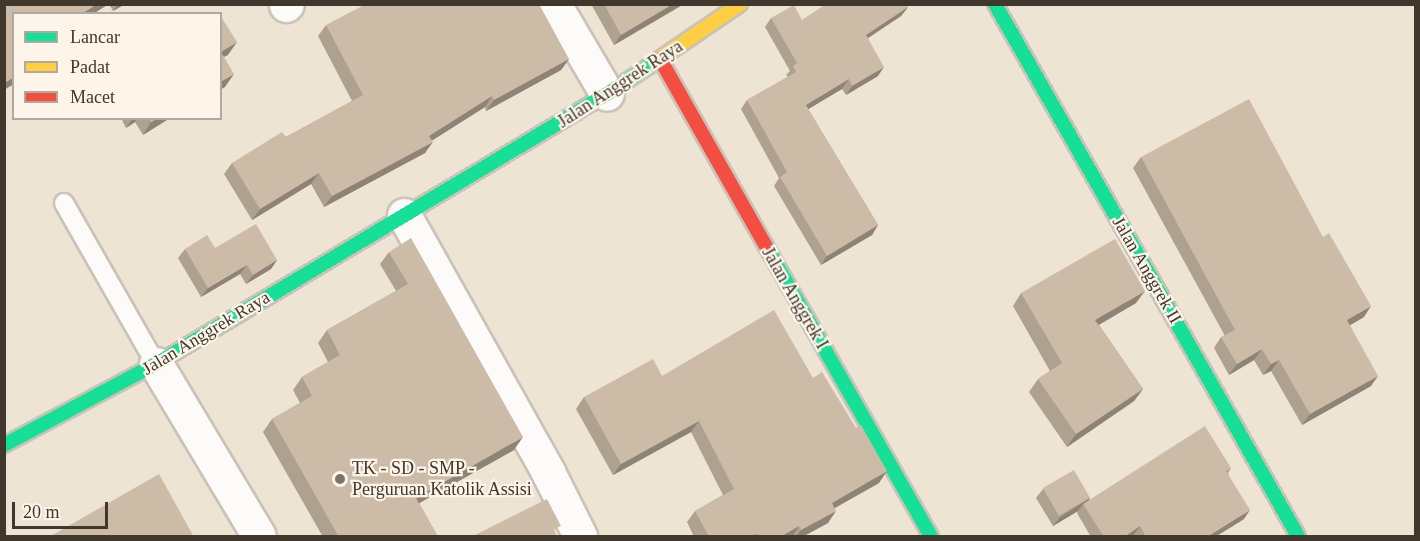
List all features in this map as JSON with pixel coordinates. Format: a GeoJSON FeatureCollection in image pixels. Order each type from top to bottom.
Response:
{"type":"FeatureCollection","features":[{"type":"Feature","properties":{"kind":"street"},"geometry":{"type":"LineString","coordinates":[[554,4],[607,94]]}},
{"type":"Feature","properties":{"kind":"street","name":"Jalan Anggrek Raya"},"geometry":{"type":"LineString","coordinates":[[4,445],[156,364],[607,94],[740,4]]}},
{"type":"Feature","properties":{"kind":"street","name":"Jalan Anggrek II"},"geometry":{"type":"LineString","coordinates":[[995,4],[1298,537]]}},
{"type":"Feature","properties":{"kind":"street","name":"Jalan Anggrek I"},"geometry":{"type":"LineString","coordinates":[[660,58],[931,537]]}},
{"type":"Feature","properties":{"kind":"street"},"geometry":{"type":"LineString","coordinates":[[404,215],[548,472],[580,537]]}},
{"type":"Feature","properties":{"kind":"street"},"geometry":{"type":"LineString","coordinates":[[156,364],[259,537]]}},
{"type":"Feature","properties":{"kind":"lane"},"geometry":{"type":"LineString","coordinates":[[64,203],[156,364]]}},
{"type":"Feature","properties":{"kind":"building"},"geometry":{"type":"Polygon","coordinates":[[[4,4],[97,4],[84,12],[12,12],[12,78],[4,83],[4,4]]]}},
{"type":"Feature","properties":{"kind":"building"},"geometry":{"type":"Polygon","coordinates":[[[366,4],[521,4],[522,6],[523,4],[539,4],[569,59],[494,100],[492,96],[429,136],[433,142],[332,196],[319,173],[260,209],[232,163],[282,132],[286,137],[363,95],[326,25],[366,4]]]}},
{"type":"Feature","properties":{"kind":"building"},"geometry":{"type":"Polygon","coordinates":[[[604,4],[673,4],[621,35],[604,4]]]}},
{"type":"Feature","properties":{"kind":"building"},"geometry":{"type":"Polygon","coordinates":[[[826,4],[906,4],[908,7],[866,35],[884,67],[852,86],[849,79],[806,105],[878,225],[827,256],[780,177],[787,172],[747,100],[796,72],[793,66],[797,63],[771,18],[794,5],[802,20],[826,4]]]}},
{"type":"Feature","properties":{"kind":"building"},"geometry":{"type":"Polygon","coordinates":[[[222,18],[237,42],[222,51],[222,18]]]}},
{"type":"Feature","properties":{"kind":"building"},"geometry":{"type":"Polygon","coordinates":[[[222,54],[234,74],[222,81],[222,54]]]}},
{"type":"Feature","properties":{"kind":"building"},"geometry":{"type":"Polygon","coordinates":[[[1249,99],[1323,237],[1329,233],[1371,306],[1347,320],[1378,376],[1310,414],[1279,360],[1271,364],[1262,349],[1237,364],[1221,337],[1235,330],[1141,157],[1249,99]]]}},
{"type":"Feature","properties":{"kind":"building"},"geometry":{"type":"Polygon","coordinates":[[[256,224],[277,260],[253,275],[247,265],[208,288],[185,249],[207,235],[215,248],[256,224]]]}},
{"type":"Feature","properties":{"kind":"building"},"geometry":{"type":"Polygon","coordinates":[[[411,238],[523,437],[416,498],[438,537],[339,537],[272,419],[312,396],[302,377],[340,355],[327,330],[408,284],[389,252],[411,238]]]}},
{"type":"Feature","properties":{"kind":"building"},"geometry":{"type":"Polygon","coordinates":[[[1115,239],[1145,291],[1095,320],[1143,389],[1076,434],[1038,379],[1062,363],[1021,293],[1115,239]]]}},
{"type":"Feature","properties":{"kind":"building"},"geometry":{"type":"Polygon","coordinates":[[[774,310],[813,378],[822,372],[856,428],[861,425],[887,471],[832,503],[836,511],[801,530],[799,526],[780,537],[759,537],[757,533],[752,537],[709,537],[695,511],[734,489],[699,421],[621,464],[584,397],[653,359],[662,376],[774,310]]]}},
{"type":"Feature","properties":{"kind":"building"},"geometry":{"type":"Polygon","coordinates":[[[1205,426],[1231,468],[1226,471],[1250,510],[1207,537],[1146,537],[1140,526],[1124,537],[1104,537],[1083,504],[1205,426]]]}},
{"type":"Feature","properties":{"kind":"building"},"geometry":{"type":"Polygon","coordinates":[[[1074,470],[1090,498],[1059,516],[1043,488],[1074,470]]]}},
{"type":"Feature","properties":{"kind":"building"},"geometry":{"type":"Polygon","coordinates":[[[159,474],[194,537],[49,537],[159,474]]]}},
{"type":"Feature","properties":{"kind":"building"},"geometry":{"type":"Polygon","coordinates":[[[547,499],[561,526],[554,529],[557,537],[471,537],[547,499]]]}},
{"type":"Feature","properties":{"kind":"traffic: fast"},"geometry":{"type":"LineString","coordinates":[[995,4],[1298,536]]}},
{"type":"Feature","properties":{"kind":"traffic: fast"},"geometry":{"type":"LineString","coordinates":[[4,445],[156,364],[607,94],[655,62]]}},
{"type":"Feature","properties":{"kind":"traffic: fast"},"geometry":{"type":"LineString","coordinates":[[766,246],[931,536]]}},
{"type":"Feature","properties":{"kind":"traffic: slow"},"geometry":{"type":"LineString","coordinates":[[655,62],[740,4]]}},
{"type":"Feature","properties":{"kind":"traffic: jam"},"geometry":{"type":"LineString","coordinates":[[660,59],[766,246]]}},
{"type":"Feature","properties":{"kind":"place","name":"TK - SD - SMP - Perguruan Katolik Assisi"},"geometry":{"type":"Point","coordinates":[340,479]}}]}
